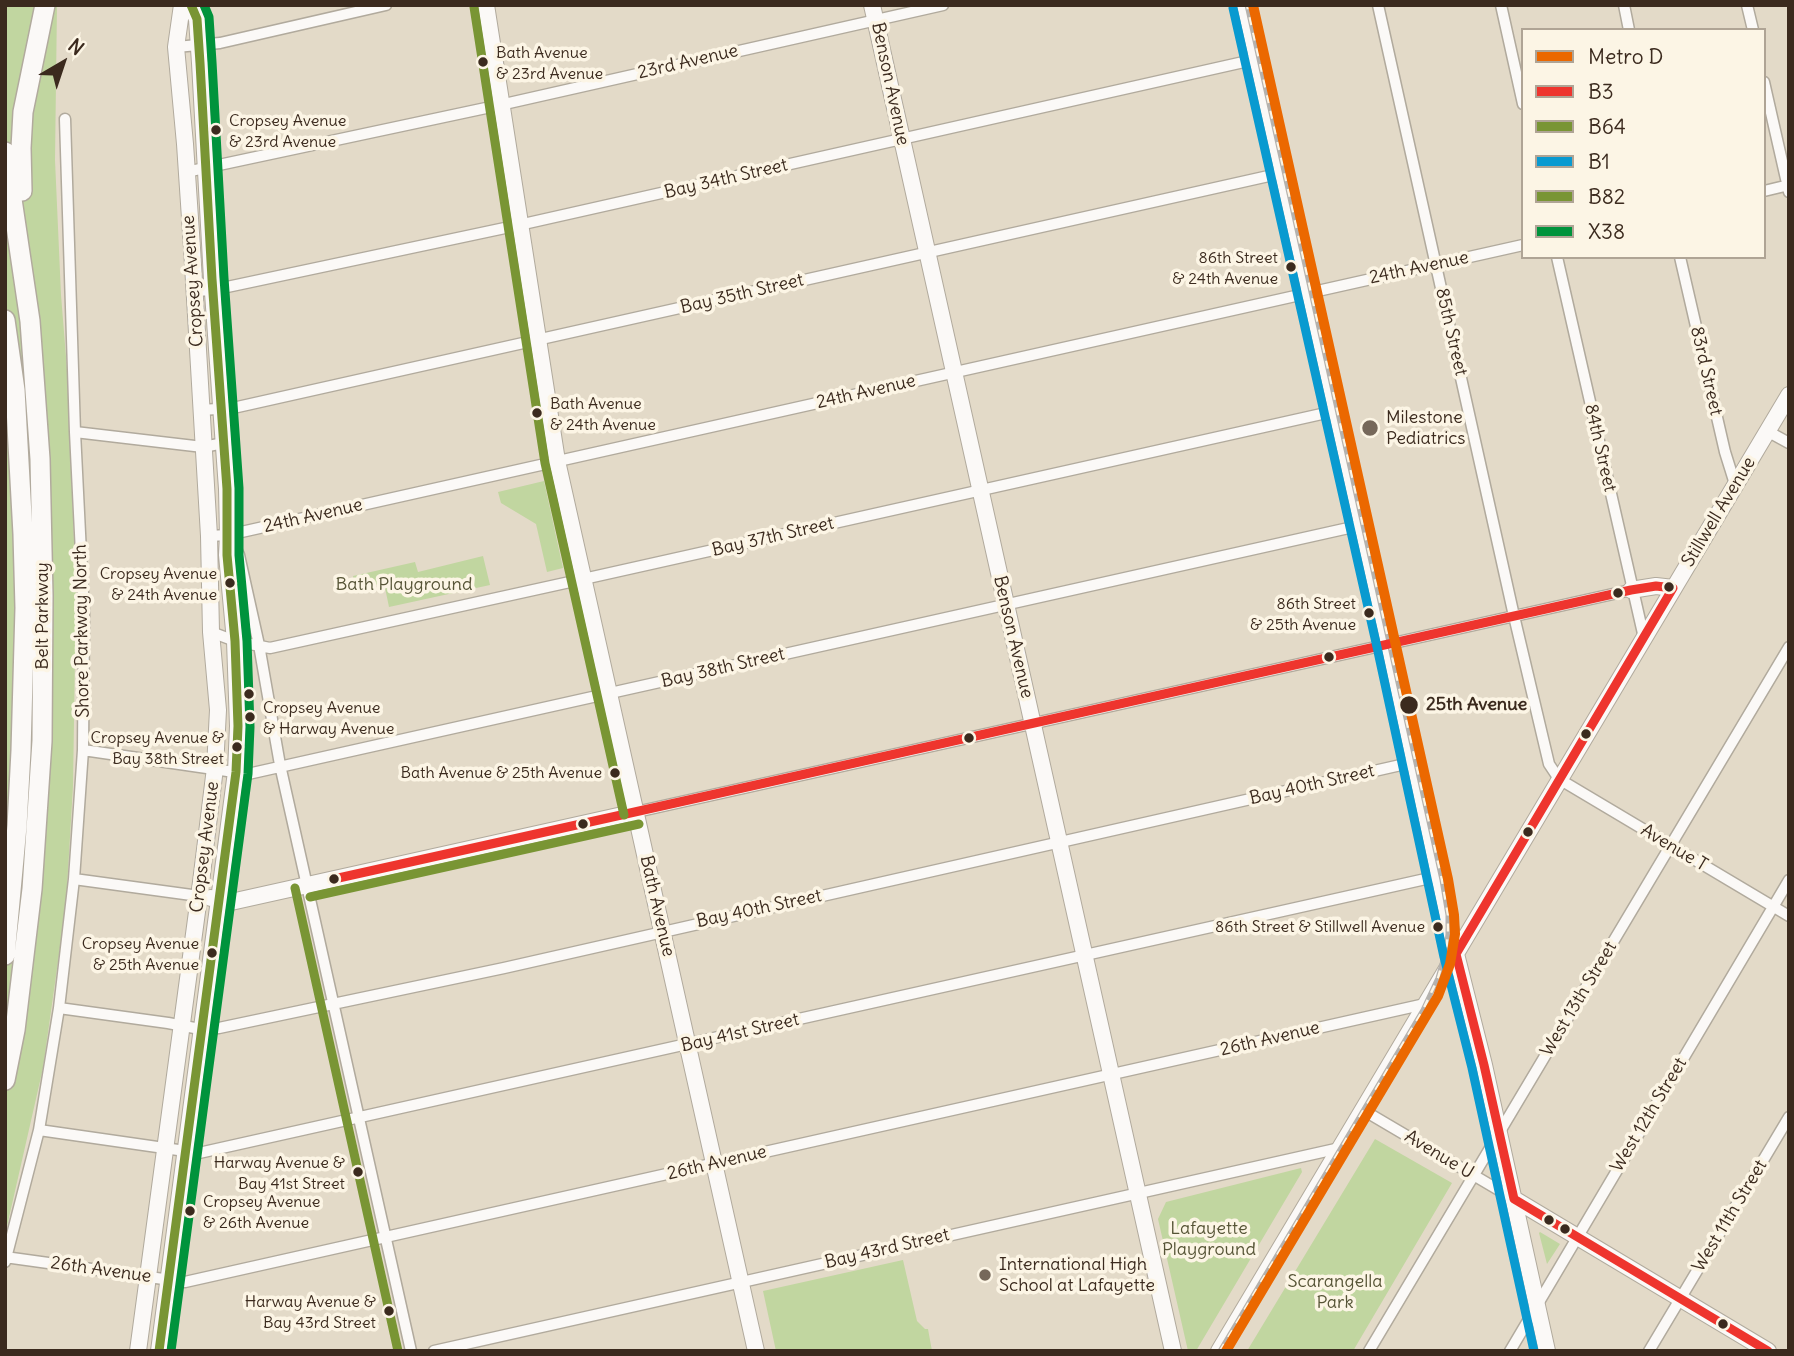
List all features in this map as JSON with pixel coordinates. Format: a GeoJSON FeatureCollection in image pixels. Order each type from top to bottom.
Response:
{"type":"FeatureCollection","features":[{"type":"Feature","properties":{"kind":"highway"},"geometry":{"type":"LineString","coordinates":[[30,321],[20,148],[23,112],[45,5]]}},
{"type":"Feature","properties":{"kind":"highway","name":"Belt Parkway"},"geometry":{"type":"LineString","coordinates":[[5,152],[30,321],[43,527],[42,741],[32,889],[15,1030],[5,1080]]}},
{"type":"Feature","properties":{"kind":"highway","name":"Belt Parkway"},"geometry":{"type":"LineString","coordinates":[[5,320],[15,390],[25,608],[18,801],[5,955]]}},
{"type":"Feature","properties":{"kind":"main road","name":"Cropsey Avenue"},"geometry":{"type":"LineString","coordinates":[[138,1351],[215,768],[218,710],[211,632],[209,536],[194,291],[176,47],[182,5]]}},
{"type":"Feature","properties":{"kind":"main road","name":"Cropsey Avenue"},"geometry":{"type":"LineString","coordinates":[[159,1351],[236,772],[238,726],[235,641],[226,555],[228,534],[224,443],[199,45],[197,19],[191,5]]}},
{"type":"Feature","properties":{"kind":"main road","name":"Bath Avenue"},"geometry":{"type":"LineString","coordinates":[[485,5],[557,461],[756,1351]]}},
{"type":"Feature","properties":{"kind":"main road"},"geometry":{"type":"LineString","coordinates":[[1245,5],[1547,1351]]}},
{"type":"Feature","properties":{"kind":"main road","name":"Benson Avenue"},"geometry":{"type":"LineString","coordinates":[[874,13],[1173,1351]]}},
{"type":"Feature","properties":{"kind":"main road","name":"Stillwell Avenue"},"geometry":{"type":"LineString","coordinates":[[1219,1351],[1789,395]]}},
{"type":"Feature","properties":{"kind":"main road"},"geometry":{"type":"LineString","coordinates":[[1632,590],[1656,586],[1673,588]]}},
{"type":"Feature","properties":{"kind":"main road"},"geometry":{"type":"LineString","coordinates":[[199,896],[231,902],[636,812]]}},
{"type":"Feature","properties":{"kind":"main road","name":"Avenue U"},"geometry":{"type":"LineString","coordinates":[[1514,1199],[1768,1351]]}},
{"type":"Feature","properties":{"kind":"street"},"geometry":{"type":"LineString","coordinates":[[176,47],[220,43],[386,5]]}},
{"type":"Feature","properties":{"kind":"street","name":"23rd Avenue"},"geometry":{"type":"LineString","coordinates":[[186,172],[500,105],[874,13],[943,5]]}},
{"type":"Feature","properties":{"kind":"street","name":"85th Street"},"geometry":{"type":"LineString","coordinates":[[1378,5],[1514,616],[1549,764],[1559,779]]}},
{"type":"Feature","properties":{"kind":"street"},"geometry":{"type":"LineString","coordinates":[[1501,5],[1521,95]]}},
{"type":"Feature","properties":{"kind":"street"},"geometry":{"type":"LineString","coordinates":[[1624,5],[1629,28]]}},
{"type":"Feature","properties":{"kind":"street"},"geometry":{"type":"LineString","coordinates":[[1747,5],[1753,28]]}},
{"type":"Feature","properties":{"kind":"street","name":"Bay 34th Street"},"geometry":{"type":"LineString","coordinates":[[194,291],[213,290],[519,225],[1257,59]]}},
{"type":"Feature","properties":{"kind":"street"},"geometry":{"type":"LineString","coordinates":[[1766,91],[1788,188],[1766,191]]}},
{"type":"Feature","properties":{"kind":"street","name":"Shore Parkway North"},"geometry":{"type":"LineString","coordinates":[[6,1259],[39,1130],[59,1008],[74,879],[83,750],[84,614],[65,119]]}},
{"type":"Feature","properties":{"kind":"street","name":"Bay 35th Street"},"geometry":{"type":"LineString","coordinates":[[201,410],[233,408],[1282,173]]}},
{"type":"Feature","properties":{"kind":"street","name":"24th Avenue"},"geometry":{"type":"LineString","coordinates":[[209,536],[228,534],[1521,245]]}},
{"type":"Feature","properties":{"kind":"street","name":"84th Street"},"geometry":{"type":"LineString","coordinates":[[1557,259],[1644,638]]}},
{"type":"Feature","properties":{"kind":"street","name":"83rd Street"},"geometry":{"type":"LineString","coordinates":[[1680,259],[1725,452],[1735,484]]}},
{"type":"Feature","properties":{"kind":"street","name":"Bay 37th Street"},"geometry":{"type":"LineString","coordinates":[[211,632],[235,641],[270,648],[1335,411]]}},
{"type":"Feature","properties":{"kind":"street"},"geometry":{"type":"LineString","coordinates":[[1767,430],[1789,443]]}},
{"type":"Feature","properties":{"kind":"street"},"geometry":{"type":"LineString","coordinates":[[75,432],[203,447],[224,443]]}},
{"type":"Feature","properties":{"kind":"street","name":"Bay 38th Street"},"geometry":{"type":"LineString","coordinates":[[83,750],[248,774],[1362,525]]}},
{"type":"Feature","properties":{"kind":"street"},"geometry":{"type":"LineString","coordinates":[[228,534],[239,555],[259,646],[280,765],[411,1351]]}},
{"type":"Feature","properties":{"kind":"street"},"geometry":{"type":"LineString","coordinates":[[636,812],[1632,590]]}},
{"type":"Feature","properties":{"kind":"street","name":"West 13th Street"},"geometry":{"type":"LineString","coordinates":[[1369,1351],[1789,647]]}},
{"type":"Feature","properties":{"kind":"street","name":"Bay 40th Street"},"geometry":{"type":"LineString","coordinates":[[59,1008],[200,1029],[219,1028],[504,968],[1414,762]]}},
{"type":"Feature","properties":{"kind":"street","name":"Avenue T"},"geometry":{"type":"LineString","coordinates":[[1559,779],[1789,916]]}},
{"type":"Feature","properties":{"kind":"street","name":"Bay 41st Street"},"geometry":{"type":"LineString","coordinates":[[39,1130],[199,1153],[1439,876]]}},
{"type":"Feature","properties":{"kind":"street"},"geometry":{"type":"LineString","coordinates":[[74,879],[199,896]]}},
{"type":"Feature","properties":{"kind":"street","name":"West 12th Street"},"geometry":{"type":"LineString","coordinates":[[1510,1351],[1789,880]]}},
{"type":"Feature","properties":{"kind":"street","name":"26th Avenue"},"geometry":{"type":"LineString","coordinates":[[6,1259],[186,1282],[1426,1004]]}},
{"type":"Feature","properties":{"kind":"street","name":"Avenue U"},"geometry":{"type":"LineString","coordinates":[[1363,1110],[1514,1199]]}},
{"type":"Feature","properties":{"kind":"street","name":"West 11th Street"},"geometry":{"type":"LineString","coordinates":[[1650,1351],[1789,1117]]}},
{"type":"Feature","properties":{"kind":"street","name":"Bay 43rd Street"},"geometry":{"type":"LineString","coordinates":[[433,1351],[1340,1148]]}},
{"type":"Feature","properties":{"kind":"green space"},"geometry":{"type":"Polygon","coordinates":[[[5,5],[57,5],[55,160],[76,590],[73,786],[66,905],[43,1068],[5,1235],[5,5]]]}},
{"type":"Feature","properties":{"kind":"green space"},"geometry":{"type":"Polygon","coordinates":[[[544,481],[563,568],[547,572],[536,524],[501,503],[498,492],[544,481]]]}},
{"type":"Feature","properties":{"kind":"green space","name":"Bath Playground"},"geometry":{"type":"Polygon","coordinates":[[[483,556],[490,585],[389,607],[384,583],[356,589],[353,576],[415,562],[418,572],[483,556]]]}},
{"type":"Feature","properties":{"kind":"green space","name":"Scarangella Park"},"geometry":{"type":"Polygon","coordinates":[[[1375,1139],[1452,1183],[1353,1351],[1247,1351],[1375,1139]]]}},
{"type":"Feature","properties":{"kind":"green space","name":"Lafayette Playground"},"geometry":{"type":"Polygon","coordinates":[[[1301,1168],[1302,1172],[1196,1351],[1188,1351],[1158,1219],[1166,1202],[1301,1168]]]}},
{"type":"Feature","properties":{"kind":"green space"},"geometry":{"type":"Polygon","coordinates":[[[1539,1233],[1560,1244],[1547,1264],[1539,1233]]]}},
{"type":"Feature","properties":{"kind":"green space"},"geometry":{"type":"Polygon","coordinates":[[[903,1260],[917,1321],[928,1329],[932,1351],[776,1351],[763,1291],[903,1260]]]}},
{"type":"Feature","properties":{"kind":"railway"},"geometry":{"type":"LineString","coordinates":[[1220,1351],[1423,1010],[1438,978],[1448,934],[1442,880],[1247,5]]}},
{"type":"Feature","properties":{"kind":"metro line","name":"D"},"geometry":{"type":"LineString","coordinates":[[1226,1351],[1438,996],[1450,964],[1455,934],[1448,879],[1253,5]]}},
{"type":"Feature","properties":{"kind":"transit line","name":"B82"},"geometry":{"type":"LineString","coordinates":[[159,1351],[236,772],[238,726],[235,641],[227,555],[227,489],[200,63],[197,19],[191,5]]}},
{"type":"Feature","properties":{"kind":"transit line","name":"X38"},"geometry":{"type":"LineString","coordinates":[[171,1351],[248,774],[250,727],[247,641],[239,555],[239,488],[212,62],[209,17],[204,5]]}},
{"type":"Feature","properties":{"kind":"transit line","name":"B64"},"geometry":{"type":"LineString","coordinates":[[474,7],[545,463],[624,815]]}},
{"type":"Feature","properties":{"kind":"transit line","name":"B1"},"geometry":{"type":"LineString","coordinates":[[1233,8],[1534,1351]]}},
{"type":"Feature","properties":{"kind":"transit line","name":"B3"},"geometry":{"type":"LineString","coordinates":[[334,879],[1631,590],[1656,586],[1673,588],[1456,954]]}},
{"type":"Feature","properties":{"kind":"transit line","name":"B64"},"geometry":{"type":"LineString","coordinates":[[310,897],[639,824]]}},
{"type":"Feature","properties":{"kind":"transit line","name":"B64"},"geometry":{"type":"LineString","coordinates":[[295,888],[398,1351]]}},
{"type":"Feature","properties":{"kind":"transit line","name":"B3"},"geometry":{"type":"LineString","coordinates":[[1456,954],[1514,1199]]}},
{"type":"Feature","properties":{"kind":"transit line","name":"B3"},"geometry":{"type":"LineString","coordinates":[[1514,1199],[1768,1351]]}},
{"type":"Feature","properties":{"kind":"place","name":"Bath Avenue & 23rd Avenue"},"geometry":{"type":"Point","coordinates":[483,62]}},
{"type":"Feature","properties":{"kind":"place","name":"Cropsey Avenue & 23rd Avenue"},"geometry":{"type":"Point","coordinates":[216,130]}},
{"type":"Feature","properties":{"kind":"place","name":"86th Street & 24th Avenue"},"geometry":{"type":"Point","coordinates":[1291,267]}},
{"type":"Feature","properties":{"kind":"place","name":"Bath Avenue & 24th Avenue"},"geometry":{"type":"Point","coordinates":[537,413]}},
{"type":"Feature","properties":{"kind":"place","name":"Milestone Pediatrics"},"geometry":{"type":"Point","coordinates":[1370,428]}},
{"type":"Feature","properties":{"kind":"place","name":"Cropsey Avenue & 24th Avenue"},"geometry":{"type":"Point","coordinates":[230,583]}},
{"type":"Feature","properties":{"kind":"place","name":"86th Street & 25th Avenue"},"geometry":{"type":"Point","coordinates":[1369,613]}},
{"type":"Feature","properties":{"kind":"place","name":"25th Avenue"},"geometry":{"type":"Point","coordinates":[1409,705]}},
{"type":"Feature","properties":{"kind":"place","name":"Cropsey Avenue & Harway Avenue"},"geometry":{"type":"Point","coordinates":[250,717]}},
{"type":"Feature","properties":{"kind":"place","name":"Cropsey Avenue & Bay 38th Street"},"geometry":{"type":"Point","coordinates":[237,747]}},
{"type":"Feature","properties":{"kind":"place","name":"Bath Avenue & 25th Avenue"},"geometry":{"type":"Point","coordinates":[615,773]}},
{"type":"Feature","properties":{"kind":"place","name":"86th Street & Stillwell Avenue"},"geometry":{"type":"Point","coordinates":[1438,927]}},
{"type":"Feature","properties":{"kind":"place","name":"Cropsey Avenue & 25th Avenue"},"geometry":{"type":"Point","coordinates":[212,953]}},
{"type":"Feature","properties":{"kind":"place","name":"Harway Avenue & Bay 41st Street"},"geometry":{"type":"Point","coordinates":[358,1172]}},
{"type":"Feature","properties":{"kind":"place","name":"Cropsey Avenue & 26th Avenue"},"geometry":{"type":"Point","coordinates":[190,1211]}},
{"type":"Feature","properties":{"kind":"place","name":"International High School at Lafayette"},"geometry":{"type":"Point","coordinates":[985,1275]}},
{"type":"Feature","properties":{"kind":"place","name":"Harway Avenue & Bay 43rd Street"},"geometry":{"type":"Point","coordinates":[389,1311]}}]}
